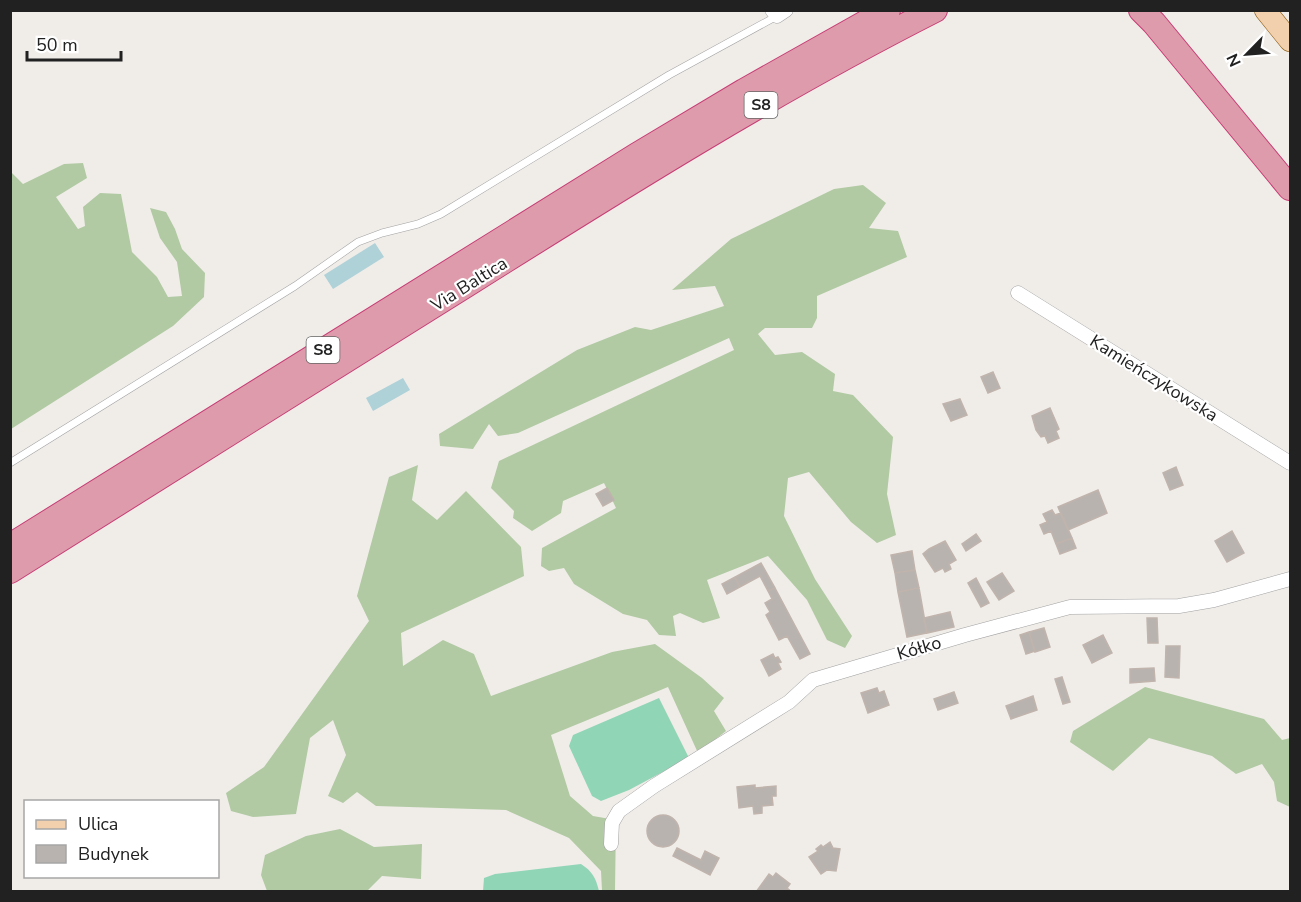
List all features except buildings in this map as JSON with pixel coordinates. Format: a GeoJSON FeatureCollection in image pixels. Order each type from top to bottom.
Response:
{"type":"FeatureCollection","features":[{"type":"Feature","properties":{"kind":"highway","name":"Via Baltica"},"geometry":{"type":"LineString","coordinates":[[10,546],[628,160],[888,10]]}},
{"type":"Feature","properties":{"kind":"highway","name":"Via Baltica"},"geometry":{"type":"LineString","coordinates":[[10,571],[562,225],[754,110],[935,10]]}},
{"type":"Feature","properties":{"kind":"highway"},"geometry":{"type":"LineString","coordinates":[[1148,15],[1290,188]]}},
{"type":"Feature","properties":{"kind":"main road"},"geometry":{"type":"LineString","coordinates":[[1265,10],[1290,41]]}},
{"type":"Feature","properties":{"kind":"street","name":"Kamieńczykowska"},"geometry":{"type":"LineString","coordinates":[[1018,293],[1290,462]]}},
{"type":"Feature","properties":{"kind":"street","name":"Kółko"},"geometry":{"type":"LineString","coordinates":[[611,844],[612,823],[620,811],[654,786],[789,702],[813,680],[965,634],[1070,607],[1179,606],[1214,600],[1290,579]]}},
{"type":"Feature","properties":{"kind":"lane"},"geometry":{"type":"LineString","coordinates":[[10,463],[295,286],[358,242],[418,224],[441,214],[669,75],[778,12]]}},
{"type":"Feature","properties":{"kind":"green space"},"geometry":{"type":"Polygon","coordinates":[[[83,163],[87,178],[56,197],[78,229],[85,226],[83,207],[100,193],[121,194],[132,252],[157,277],[168,297],[182,296],[177,262],[160,238],[150,208],[166,212],[182,249],[205,273],[204,297],[173,326],[11,429],[11,172],[23,184],[64,164],[83,163]]]}},
{"type":"Feature","properties":{"kind":"green space"},"geometry":{"type":"Polygon","coordinates":[[[863,185],[886,203],[869,228],[898,231],[907,257],[817,296],[817,318],[812,328],[765,328],[758,334],[775,355],[802,352],[835,374],[833,391],[853,395],[893,437],[887,494],[896,535],[877,543],[851,522],[809,472],[788,478],[784,516],[815,579],[852,636],[845,648],[827,640],[807,600],[768,556],[707,580],[720,618],[703,623],[680,613],[673,616],[676,636],[659,635],[647,620],[623,614],[574,584],[564,568],[549,571],[541,566],[542,548],[616,508],[604,483],[563,501],[561,513],[532,531],[513,518],[514,511],[491,488],[499,461],[734,350],[729,338],[518,433],[498,436],[489,424],[473,449],[440,446],[439,434],[577,350],[635,327],[651,330],[724,306],[715,286],[672,290],[731,239],[834,189],[863,185]]]}},
{"type":"Feature","properties":{"kind":"green space"},"geometry":{"type":"Polygon","coordinates":[[[418,465],[412,500],[437,520],[466,491],[521,547],[524,576],[401,633],[403,666],[443,640],[474,654],[491,696],[612,652],[655,644],[702,678],[724,698],[714,711],[726,731],[698,753],[668,687],[551,735],[570,796],[593,816],[616,820],[615,891],[602,891],[601,871],[569,838],[506,810],[376,806],[357,792],[343,803],[328,796],[346,755],[333,720],[310,738],[296,814],[253,817],[231,811],[226,793],[264,767],[369,621],[357,596],[389,477],[418,465]]]}},
{"type":"Feature","properties":{"kind":"green space"},"geometry":{"type":"Polygon","coordinates":[[[1145,687],[1264,719],[1282,740],[1290,738],[1290,807],[1277,801],[1274,782],[1262,764],[1236,774],[1212,756],[1149,738],[1113,771],[1070,742],[1073,731],[1145,687]]]}},
{"type":"Feature","properties":{"kind":"green space"},"geometry":{"type":"Polygon","coordinates":[[[659,698],[689,758],[629,790],[601,801],[592,796],[569,746],[573,735],[659,698]]]}},
{"type":"Feature","properties":{"kind":"green space"},"geometry":{"type":"Polygon","coordinates":[[[340,829],[374,847],[422,844],[421,879],[382,876],[367,891],[267,891],[261,875],[265,855],[306,836],[340,829]]]}},
{"type":"Feature","properties":{"kind":"green space"},"geometry":{"type":"Polygon","coordinates":[[[581,864],[593,875],[599,891],[483,891],[484,878],[495,874],[581,864]]]}},
{"type":"Feature","properties":{"kind":"water"},"geometry":{"type":"Polygon","coordinates":[[[375,243],[384,257],[333,289],[324,275],[375,243]]]}},
{"type":"Feature","properties":{"kind":"water"},"geometry":{"type":"Polygon","coordinates":[[[403,378],[410,390],[373,411],[366,398],[403,378]]]}}]}
